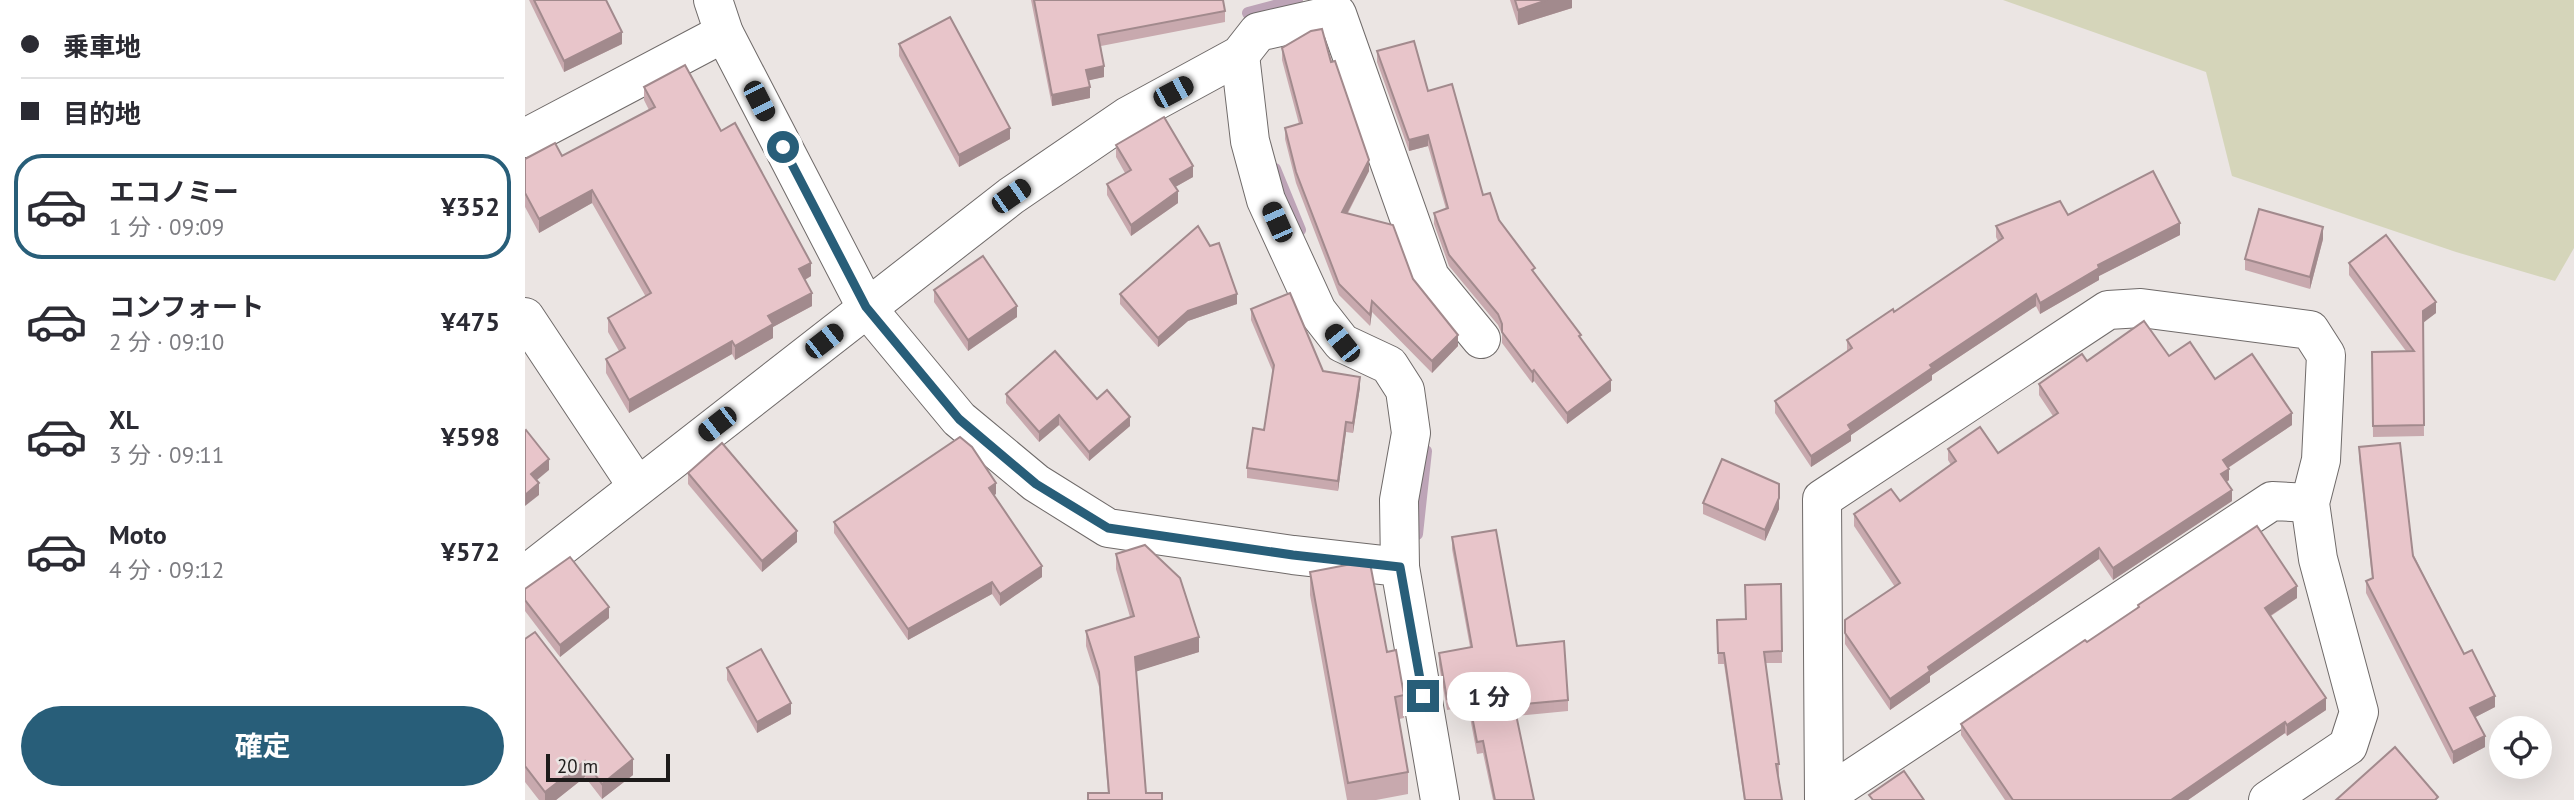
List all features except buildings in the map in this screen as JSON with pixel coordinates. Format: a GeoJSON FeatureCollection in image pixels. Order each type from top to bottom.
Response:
{"type":"FeatureCollection","features":[{"type":"Feature","properties":{"kind":"street"},"geometry":{"type":"LineString","coordinates":[[525,575],[1011,196],[1128,116],[1240,55],[1258,32],[1337,14],[1430,277],[1481,339]]}},
{"type":"Feature","properties":{"kind":"street"},"geometry":{"type":"LineString","coordinates":[[525,138],[718,16],[866,307],[959,419],[1036,484],[1108,528],[1293,555],[1400,567]]}},
{"type":"Feature","properties":{"kind":"street"},"geometry":{"type":"LineString","coordinates":[[1240,55],[1250,141],[1266,200],[1317,311],[1342,343],[1389,365],[1405,390],[1411,433],[1399,500],[1400,567],[1440,800]]}},
{"type":"Feature","properties":{"kind":"street"},"geometry":{"type":"LineString","coordinates":[[1824,799],[1822,499],[2108,310],[2141,308],[2310,330],[2326,355],[2321,460],[2310,503],[2318,559],[2359,712],[2348,746],[2268,800]]}},
{"type":"Feature","properties":{"kind":"street"},"geometry":{"type":"LineString","coordinates":[[525,317],[638,486]]}},
{"type":"Feature","properties":{"kind":"street"},"geometry":{"type":"LineString","coordinates":[[1824,799],[2272,501],[2310,503]]}},
{"type":"Feature","properties":{"kind":"green space"},"geometry":{"type":"Polygon","coordinates":[[[2003,0],[2574,0],[2574,248],[2555,281],[2456,252],[2232,176],[2206,72],[2003,0]]]}},
{"type":"Feature","properties":{"kind":"waterway"},"geometry":{"type":"LineString","coordinates":[[1248,13],[1297,0]]}},
{"type":"Feature","properties":{"kind":"waterway"},"geometry":{"type":"LineString","coordinates":[[1275,169],[1300,230]]}},
{"type":"Feature","properties":{"kind":"waterway"},"geometry":{"type":"LineString","coordinates":[[1417,534],[1426,451]]}},
{"type":"Feature","properties":{"kind":"route"},"geometry":{"type":"LineString","coordinates":[[783,147],[866,307],[959,419],[1036,484],[1108,528],[1293,555],[1400,567],[1423,696]]}}]}
